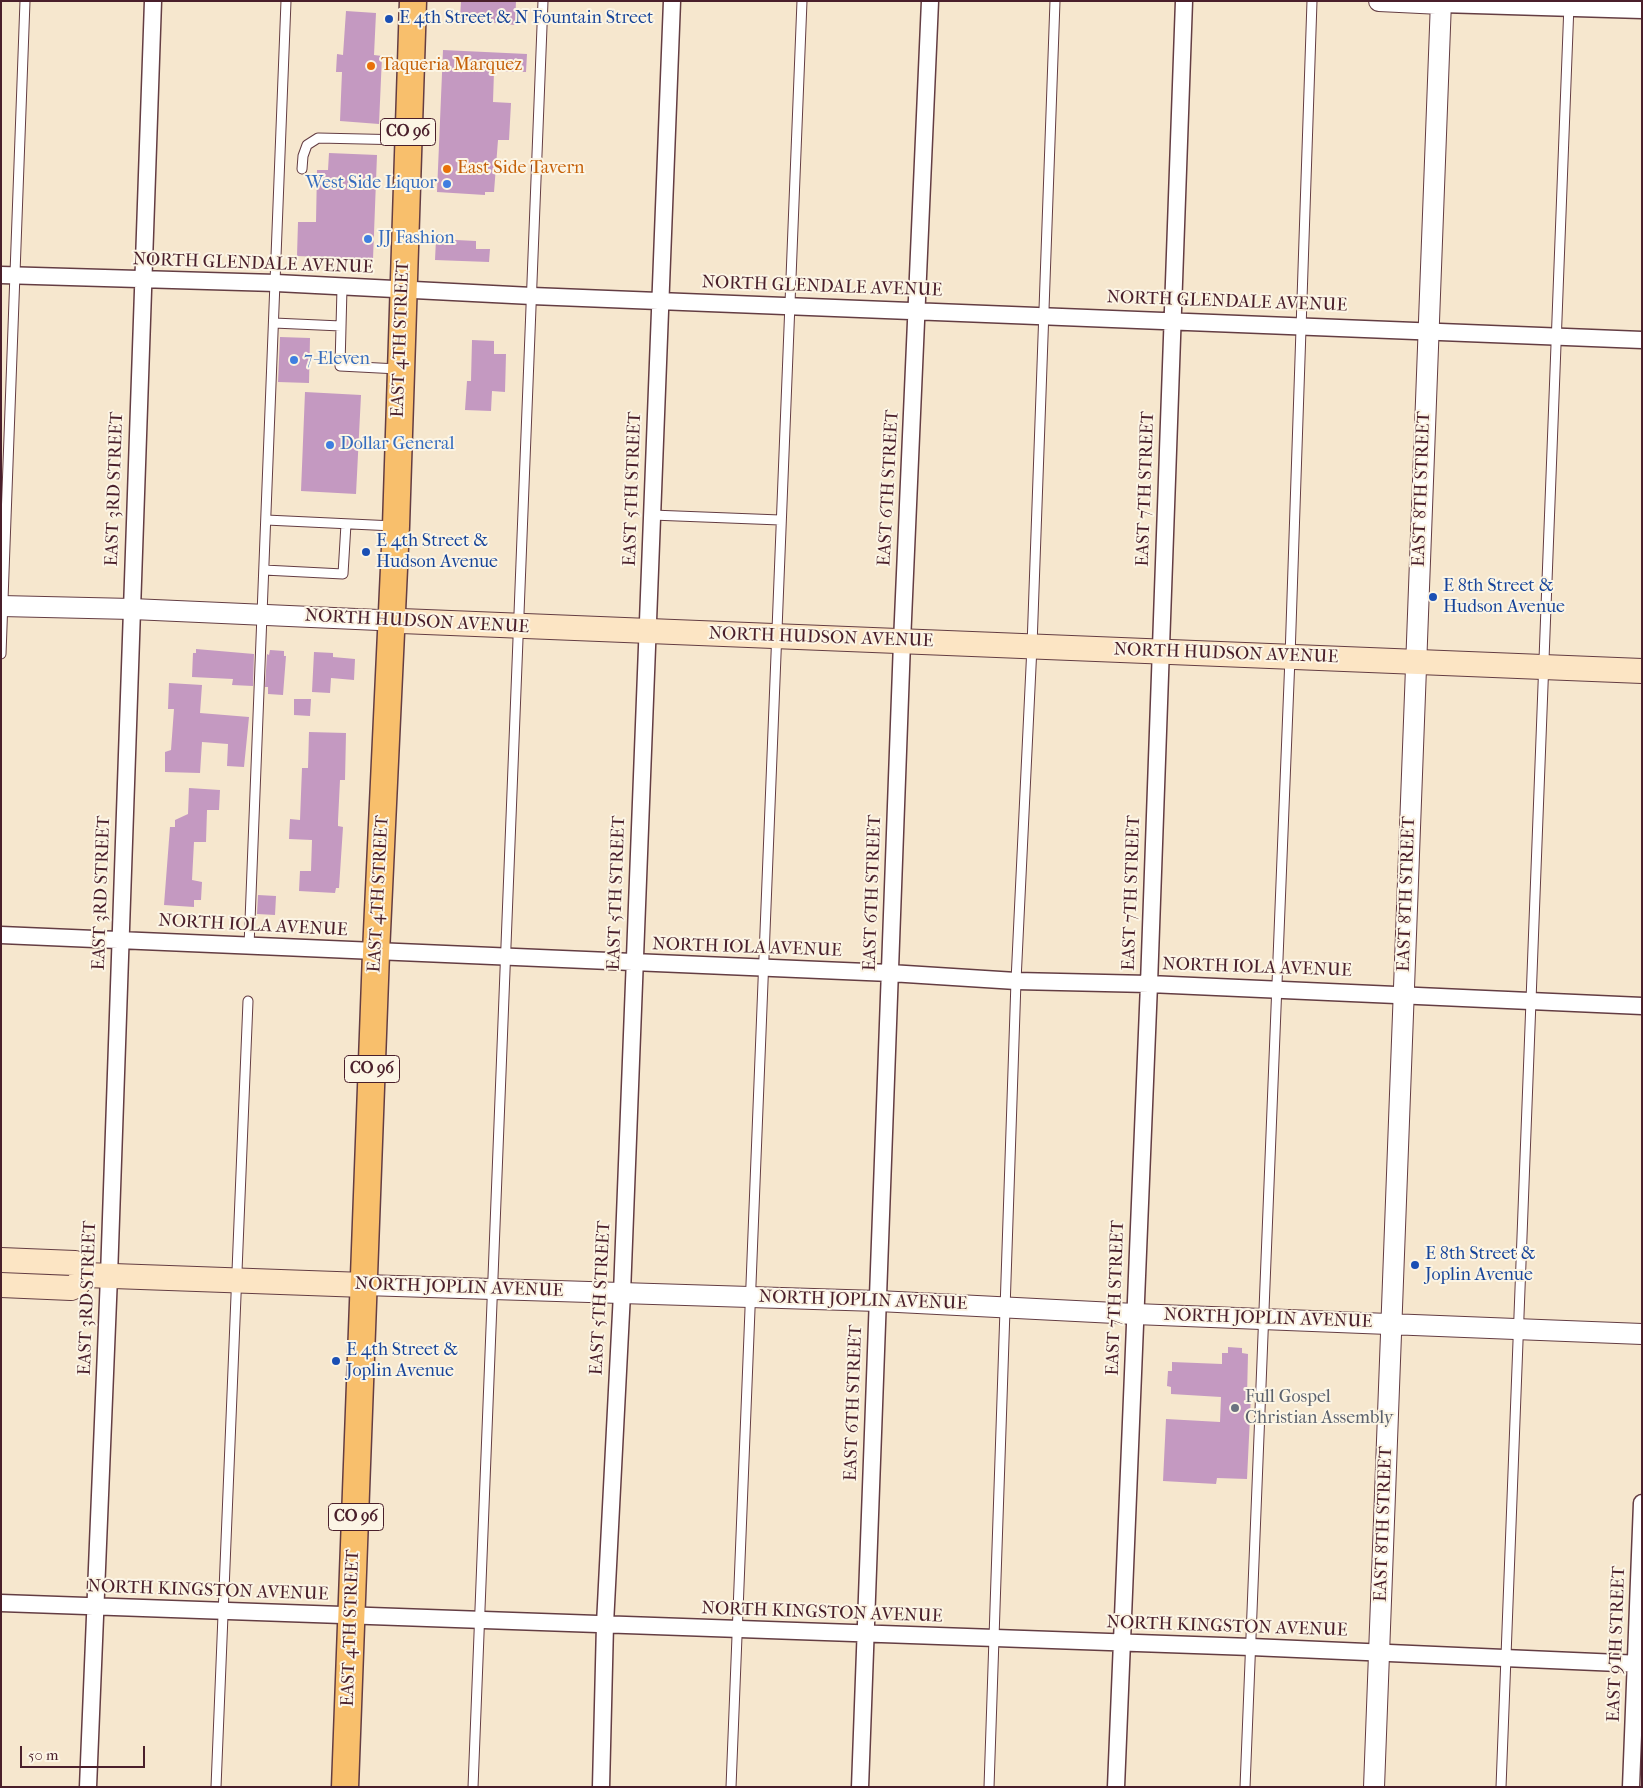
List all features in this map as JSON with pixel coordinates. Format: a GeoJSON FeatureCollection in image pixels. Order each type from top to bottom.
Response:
{"type":"FeatureCollection","features":[{"type":"Feature","properties":{"kind":"main road","name":"EAST 4TH STREET"},"geometry":{"type":"LineString","coordinates":[[345,1787],[376,952],[396,621],[396,526],[402,289],[413,1]]}},
{"type":"Feature","properties":{"kind":"main road","name":"NORTH HUDSON AVENUE"},"geometry":{"type":"LineString","coordinates":[[396,621],[1642,671]]}},
{"type":"Feature","properties":{"kind":"main road"},"geometry":{"type":"LineString","coordinates":[[1,1260],[75,1263],[85,1275],[76,1286],[71,1288],[1,1285]]}},
{"type":"Feature","properties":{"kind":"main road","name":"NORTH JOPLIN AVENUE"},"geometry":{"type":"LineString","coordinates":[[85,1275],[364,1286]]}},
{"type":"Feature","properties":{"kind":"street","name":"EAST 3RD STREET"},"geometry":{"type":"LineString","coordinates":[[88,1787],[109,1276],[153,1]]}},
{"type":"Feature","properties":{"kind":"street","name":"EAST 5TH STREET"},"geometry":{"type":"LineString","coordinates":[[601,1787],[672,1]]}},
{"type":"Feature","properties":{"kind":"street","name":"EAST 6TH STREET"},"geometry":{"type":"LineString","coordinates":[[860,1787],[902,642],[918,311],[930,1]]}},
{"type":"Feature","properties":{"kind":"street","name":"EAST 7TH STREET"},"geometry":{"type":"LineString","coordinates":[[1116,1787],[1149,984],[1184,1]]}},
{"type":"Feature","properties":{"kind":"street"},"geometry":{"type":"LineString","coordinates":[[1379,1],[1569,4],[1642,10]]}},
{"type":"Feature","properties":{"kind":"street","name":"EAST 8TH STREET"},"geometry":{"type":"LineString","coordinates":[[1374,1787],[1441,3]]}},
{"type":"Feature","properties":{"kind":"street","name":"NORTH GLENDALE AVENUE"},"geometry":{"type":"LineString","coordinates":[[8,276],[276,283],[342,288],[402,289],[532,296],[1642,340]]}},
{"type":"Feature","properties":{"kind":"street","name":"NORTH HUDSON AVENUE"},"geometry":{"type":"LineString","coordinates":[[2,606],[132,609],[396,621]]}},
{"type":"Feature","properties":{"kind":"street","name":"NORTH IOLA AVENUE"},"geometry":{"type":"LineString","coordinates":[[1,935],[635,964],[890,973],[1016,981],[1404,994],[1642,1006]]}},
{"type":"Feature","properties":{"kind":"street","name":"NORTH JOPLIN AVENUE"},"geometry":{"type":"LineString","coordinates":[[364,1286],[622,1292],[878,1301],[1135,1314],[1642,1334]]}},
{"type":"Feature","properties":{"kind":"street","name":"EAST 9TH STREET"},"geometry":{"type":"LineString","coordinates":[[1631,1787],[1639,1664],[1642,1503]]}},
{"type":"Feature","properties":{"kind":"street","name":"NORTH KINGSTON AVENUE"},"geometry":{"type":"LineString","coordinates":[[1,1603],[478,1619],[1639,1664]]}},
{"type":"Feature","properties":{"kind":"lane"},"geometry":{"type":"LineString","coordinates":[[1,654],[8,276],[25,1]]}},
{"type":"Feature","properties":{"kind":"lane"},"geometry":{"type":"LineString","coordinates":[[249,946],[286,1]]}},
{"type":"Feature","properties":{"kind":"lane"},"geometry":{"type":"LineString","coordinates":[[473,1787],[478,1619],[543,1]]}},
{"type":"Feature","properties":{"kind":"lane"},"geometry":{"type":"LineString","coordinates":[[731,1787],[762,968],[802,1]]}},
{"type":"Feature","properties":{"kind":"lane"},"geometry":{"type":"LineString","coordinates":[[989,1787],[1016,981],[1032,646],[1055,1]]}},
{"type":"Feature","properties":{"kind":"lane"},"geometry":{"type":"LineString","coordinates":[[1245,1787],[1290,657],[1312,1]]}},
{"type":"Feature","properties":{"kind":"lane"},"geometry":{"type":"LineString","coordinates":[[1501,1787],[1569,4]]}},
{"type":"Feature","properties":{"kind":"lane"},"geometry":{"type":"LineString","coordinates":[[302,169],[302,156],[307,145],[318,138],[408,140]]}},
{"type":"Feature","properties":{"kind":"lane"},"geometry":{"type":"LineString","coordinates":[[342,288],[340,366],[400,369]]}},
{"type":"Feature","properties":{"kind":"lane"},"geometry":{"type":"LineString","coordinates":[[274,323],[341,326]]}},
{"type":"Feature","properties":{"kind":"lane"},"geometry":{"type":"LineString","coordinates":[[652,515],[780,520]]}},
{"type":"Feature","properties":{"kind":"lane"},"geometry":{"type":"LineString","coordinates":[[266,520],[396,526]]}},
{"type":"Feature","properties":{"kind":"lane"},"geometry":{"type":"LineString","coordinates":[[264,570],[343,574],[346,524]]}},
{"type":"Feature","properties":{"kind":"lane"},"geometry":{"type":"LineString","coordinates":[[216,1787],[248,1001]]}},
{"type":"Feature","properties":{"kind":"building"},"geometry":{"type":"Polygon","coordinates":[[[461,1],[516,1],[515,25],[460,19],[461,1]]]}},
{"type":"Feature","properties":{"kind":"building"},"geometry":{"type":"Polygon","coordinates":[[[346,11],[376,13],[374,55],[382,56],[379,124],[340,121],[342,72],[336,72],[337,54],[343,55],[346,11]]]}},
{"type":"Feature","properties":{"kind":"building"},"geometry":{"type":"Polygon","coordinates":[[[443,50],[527,54],[526,72],[494,71],[493,102],[511,103],[509,140],[498,140],[494,192],[485,192],[485,195],[437,192],[443,50]]]}},
{"type":"Feature","properties":{"kind":"building"},"geometry":{"type":"Polygon","coordinates":[[[329,153],[377,155],[373,259],[297,256],[298,222],[316,222],[317,170],[328,170],[329,153]]]}},
{"type":"Feature","properties":{"kind":"building"},"geometry":{"type":"Polygon","coordinates":[[[436,239],[476,241],[476,249],[490,249],[489,262],[435,260],[436,239]]]}},
{"type":"Feature","properties":{"kind":"building","name":"7-Eleven"},"geometry":{"type":"Polygon","coordinates":[[[280,337],[310,338],[309,383],[278,382],[280,337]]]}},
{"type":"Feature","properties":{"kind":"building"},"geometry":{"type":"Polygon","coordinates":[[[472,340],[494,341],[494,354],[506,354],[505,392],[492,391],[491,411],[465,410],[467,381],[471,381],[472,340]]]}},
{"type":"Feature","properties":{"kind":"building"},"geometry":{"type":"Polygon","coordinates":[[[305,392],[361,395],[356,494],[301,491],[305,392]]]}},
{"type":"Feature","properties":{"kind":"building"},"geometry":{"type":"Polygon","coordinates":[[[196,649],[254,654],[253,686],[232,685],[233,679],[192,677],[193,653],[196,653],[196,649]]]}},
{"type":"Feature","properties":{"kind":"building"},"geometry":{"type":"Polygon","coordinates":[[[270,650],[284,651],[284,656],[286,656],[283,695],[268,694],[268,687],[265,687],[267,654],[269,655],[270,650]]]}},
{"type":"Feature","properties":{"kind":"building"},"geometry":{"type":"Polygon","coordinates":[[[314,652],[333,653],[333,657],[355,659],[354,680],[331,678],[330,693],[312,692],[314,652]]]}},
{"type":"Feature","properties":{"kind":"building"},"geometry":{"type":"Polygon","coordinates":[[[169,683],[202,685],[200,713],[249,717],[244,767],[227,766],[228,744],[202,742],[200,773],[165,772],[165,752],[171,750],[174,709],[168,709],[169,683]]]}},
{"type":"Feature","properties":{"kind":"building"},"geometry":{"type":"Polygon","coordinates":[[[294,699],[311,699],[310,716],[294,715],[294,699]]]}},
{"type":"Feature","properties":{"kind":"building"},"geometry":{"type":"Polygon","coordinates":[[[309,732],[346,733],[345,780],[340,780],[338,821],[338,826],[343,827],[339,888],[336,888],[335,893],[299,891],[300,871],[311,871],[312,840],[289,839],[290,819],[300,820],[302,768],[308,768],[309,732]]]}},
{"type":"Feature","properties":{"kind":"building"},"geometry":{"type":"Polygon","coordinates":[[[189,788],[220,790],[219,810],[207,810],[206,842],[194,842],[192,880],[202,882],[201,900],[194,900],[194,907],[164,905],[170,827],[175,827],[175,820],[188,814],[189,788]]]}},
{"type":"Feature","properties":{"kind":"building"},"geometry":{"type":"Polygon","coordinates":[[[258,895],[276,896],[275,915],[257,914],[258,895]]]}},
{"type":"Feature","properties":{"kind":"building","name":"Full Gospel Christian Assembly"},"geometry":{"type":"Polygon","coordinates":[[[1228,1347],[1242,1348],[1242,1353],[1248,1354],[1247,1396],[1251,1396],[1247,1479],[1217,1478],[1216,1484],[1163,1481],[1166,1419],[1220,1422],[1221,1397],[1171,1394],[1171,1387],[1167,1386],[1168,1371],[1172,1371],[1172,1362],[1222,1364],[1222,1353],[1228,1353],[1228,1347]]]}},
{"type":"Feature","properties":{"kind":"place","name":"E 4th Street & N Fountain Street"},"geometry":{"type":"Point","coordinates":[389,19]}},
{"type":"Feature","properties":{"kind":"place","name":"Taqueria Marquez"},"geometry":{"type":"Point","coordinates":[371,66]}},
{"type":"Feature","properties":{"kind":"place","name":"East Side Tavern"},"geometry":{"type":"Point","coordinates":[447,169]}},
{"type":"Feature","properties":{"kind":"place","name":"West Side Liquor"},"geometry":{"type":"Point","coordinates":[447,184]}},
{"type":"Feature","properties":{"kind":"place","name":"JJ Fashion"},"geometry":{"type":"Point","coordinates":[368,239]}},
{"type":"Feature","properties":{"kind":"place","name":"7-Eleven"},"geometry":{"type":"Point","coordinates":[294,360]}},
{"type":"Feature","properties":{"kind":"place","name":"Dollar General"},"geometry":{"type":"Point","coordinates":[330,445]}},
{"type":"Feature","properties":{"kind":"place","name":"E 4th Street & Hudson Avenue"},"geometry":{"type":"Point","coordinates":[366,552]}},
{"type":"Feature","properties":{"kind":"place","name":"E 8th Street & Hudson Avenue"},"geometry":{"type":"Point","coordinates":[1433,597]}},
{"type":"Feature","properties":{"kind":"place","name":"E 8th Street & Joplin Avenue"},"geometry":{"type":"Point","coordinates":[1415,1265]}},
{"type":"Feature","properties":{"kind":"place","name":"E 4th Street & Joplin Avenue"},"geometry":{"type":"Point","coordinates":[336,1361]}},
{"type":"Feature","properties":{"kind":"place","name":"Full Gospel Christian Assembly"},"geometry":{"type":"Point","coordinates":[1235,1408]}}]}
